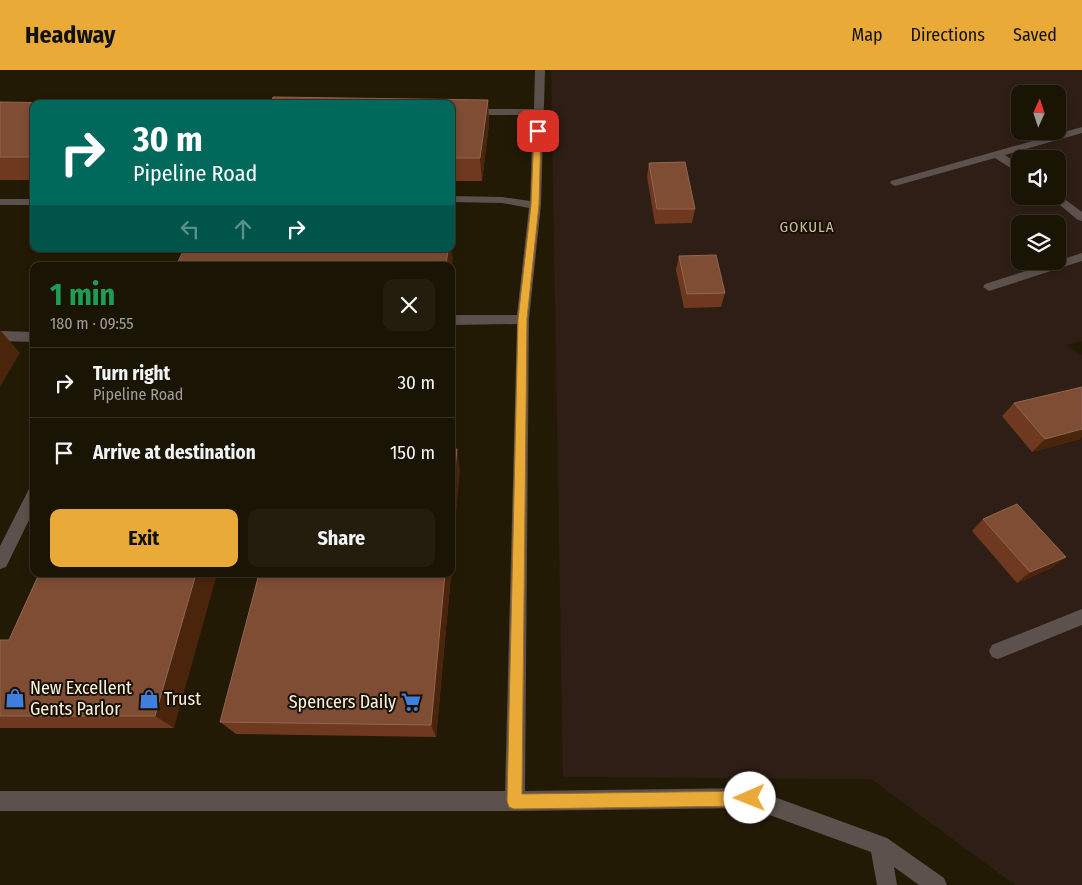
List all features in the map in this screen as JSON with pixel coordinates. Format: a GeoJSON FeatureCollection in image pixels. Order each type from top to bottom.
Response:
{"type":"FeatureCollection","features":[{"type":"Feature","properties":{"kind":"street"},"geometry":{"type":"LineString","coordinates":[[514,801],[523,319],[535,205],[540,70]]}},
{"type":"Feature","properties":{"kind":"street"},"geometry":{"type":"LineString","coordinates":[[455,112],[538,112]]}},
{"type":"Feature","properties":{"kind":"street"},"geometry":{"type":"LineString","coordinates":[[895,183],[1082,130]]}},
{"type":"Feature","properties":{"kind":"street"},"geometry":{"type":"LineString","coordinates":[[997,154],[1011,164]]}},
{"type":"Feature","properties":{"kind":"street"},"geometry":{"type":"LineString","coordinates":[[455,199],[502,200],[535,205]]}},
{"type":"Feature","properties":{"kind":"street"},"geometry":{"type":"LineString","coordinates":[[0,202],[30,202]]}},
{"type":"Feature","properties":{"kind":"street"},"geometry":{"type":"LineString","coordinates":[[1066,205],[1082,217]]}},
{"type":"Feature","properties":{"kind":"street"},"geometry":{"type":"LineString","coordinates":[[989,287],[1082,257]]}},
{"type":"Feature","properties":{"kind":"street"},"geometry":{"type":"LineString","coordinates":[[455,320],[523,319]]}},
{"type":"Feature","properties":{"kind":"street"},"geometry":{"type":"LineString","coordinates":[[0,336],[30,338]]}},
{"type":"Feature","properties":{"kind":"street"},"geometry":{"type":"LineString","coordinates":[[0,562],[30,502]]}},
{"type":"Feature","properties":{"kind":"street"},"geometry":{"type":"LineString","coordinates":[[998,651],[1082,617]]}},
{"type":"Feature","properties":{"kind":"street"},"geometry":{"type":"LineString","coordinates":[[0,800],[514,801],[750,798],[880,845],[937,885]]}},
{"type":"Feature","properties":{"kind":"street"},"geometry":{"type":"LineString","coordinates":[[880,845],[888,885]]}},
{"type":"Feature","properties":{"kind":"shaded area"},"geometry":{"type":"Polygon","coordinates":[[[551,70],[1082,70],[1082,341],[1066,345],[1082,355],[1082,885],[1015,885],[871,779],[563,777],[551,70]]]}},
{"type":"Feature","properties":{"kind":"building"},"geometry":{"type":"Polygon","coordinates":[[[273,97],[488,100],[480,158],[455,158],[455,100],[272,100],[273,97]]]}},
{"type":"Feature","properties":{"kind":"building"},"geometry":{"type":"Polygon","coordinates":[[[0,102],[30,102],[30,157],[0,157],[0,102]]]}},
{"type":"Feature","properties":{"kind":"building"},"geometry":{"type":"Polygon","coordinates":[[[685,162],[695,209],[657,209],[649,163],[685,162]]]}},
{"type":"Feature","properties":{"kind":"building"},"geometry":{"type":"Polygon","coordinates":[[[183,252],[448,252],[446,262],[178,262],[183,252]]]}},
{"type":"Feature","properties":{"kind":"building"},"geometry":{"type":"Polygon","coordinates":[[[716,255],[725,293],[687,294],[679,256],[716,255]]]}},
{"type":"Feature","properties":{"kind":"building"},"geometry":{"type":"Polygon","coordinates":[[[1082,387],[1082,429],[1045,439],[1014,403],[1082,387]]]}},
{"type":"Feature","properties":{"kind":"building"},"geometry":{"type":"Polygon","coordinates":[[[455,449],[457,449],[455,469],[455,449]]]}},
{"type":"Feature","properties":{"kind":"building"},"geometry":{"type":"Polygon","coordinates":[[[1017,504],[1066,557],[1030,572],[983,519],[1017,504]]]}},
{"type":"Feature","properties":{"kind":"building"},"geometry":{"type":"Polygon","coordinates":[[[38,577],[195,577],[155,716],[0,716],[0,640],[9,640],[38,577]]]}},
{"type":"Feature","properties":{"kind":"building"},"geometry":{"type":"Polygon","coordinates":[[[258,577],[445,577],[431,725],[220,722],[258,577]]]}},
{"type":"Feature","properties":{"kind":"place","name":"New Excellent Gents Parlor"},"geometry":{"type":"Point","coordinates":[15,698]}},
{"type":"Feature","properties":{"kind":"place","name":"Trust"},"geometry":{"type":"Point","coordinates":[149,699]}},
{"type":"Feature","properties":{"kind":"place","name":"Spencers Daily"},"geometry":{"type":"Point","coordinates":[411,702]}},
{"type":"Feature","properties":{"kind":"district","name":"GOKULA"},"geometry":{"type":"Point","coordinates":[807,227]}},
{"type":"Feature","properties":{"kind":"route"},"geometry":{"type":"LineString","coordinates":[[538,131],[535,205],[523,319],[514,801],[750,798]]}}]}
